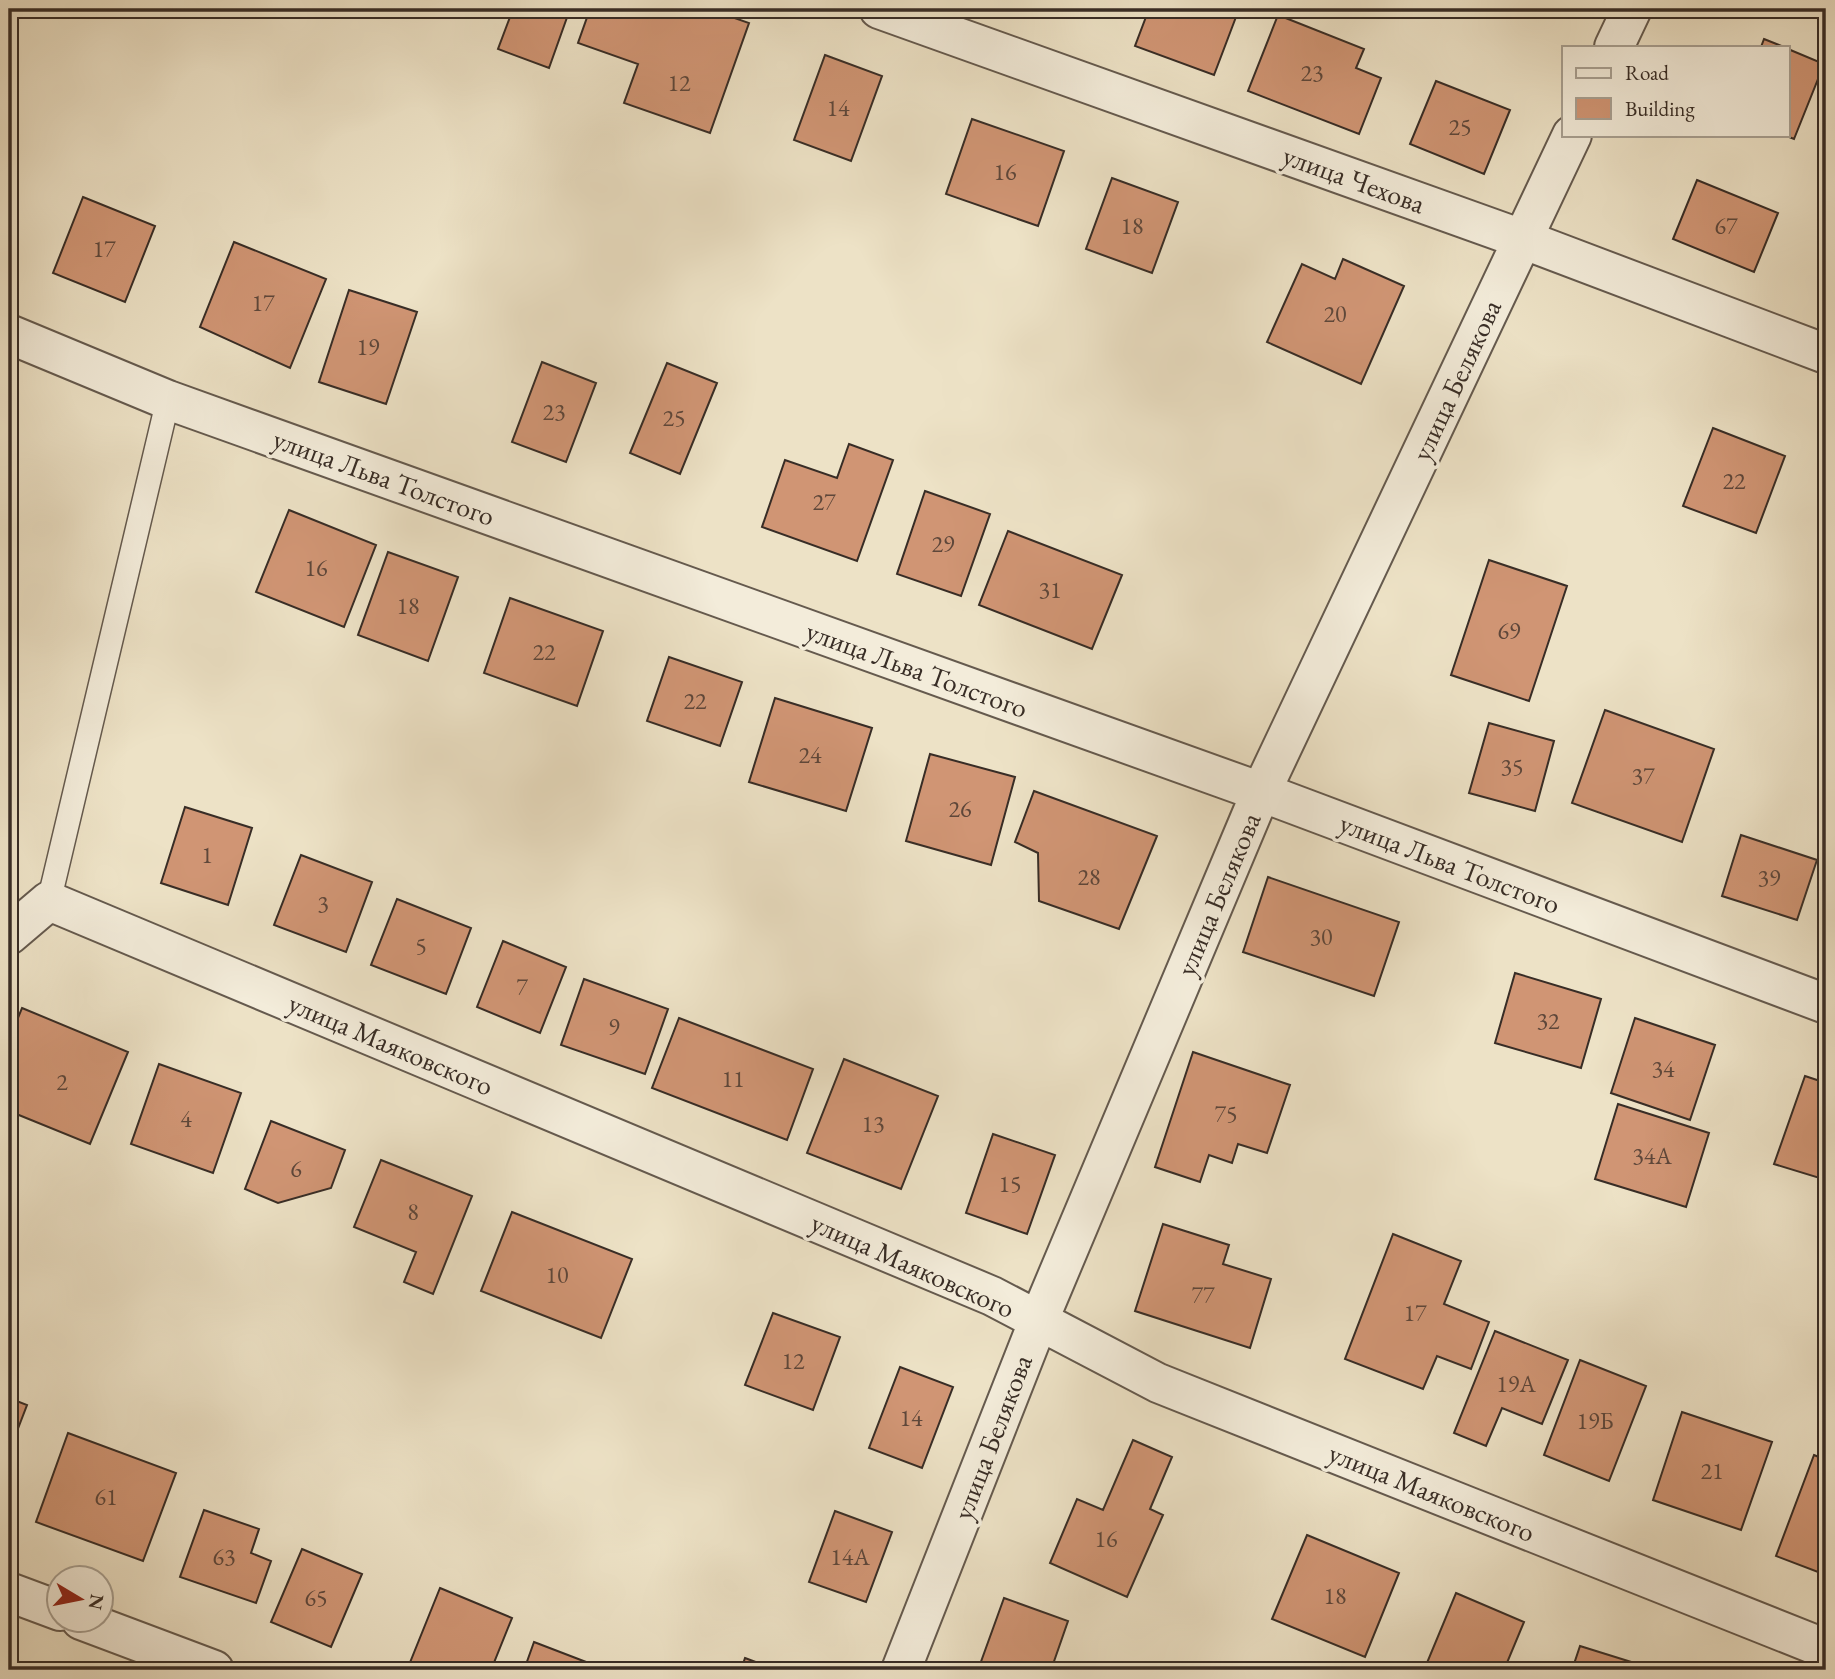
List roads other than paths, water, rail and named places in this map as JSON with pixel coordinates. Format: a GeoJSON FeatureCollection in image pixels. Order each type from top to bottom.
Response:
{"type":"FeatureCollection","features":[{"type":"Feature","properties":{"kind":"street","name":"улица Чехова"},"geometry":{"type":"LineString","coordinates":[[879,9],[1522,239],[1826,354]]}},
{"type":"Feature","properties":{"kind":"street"},"geometry":{"type":"LineString","coordinates":[[1614,46],[1632,9]]}},
{"type":"Feature","properties":{"kind":"street","name":"улица Белякова"},"geometry":{"type":"LineString","coordinates":[[901,1670],[1038,1321],[1261,792],[1572,136]]}},
{"type":"Feature","properties":{"kind":"street","name":"улица Льва Толстого"},"geometry":{"type":"LineString","coordinates":[[9,334],[168,400],[1261,792],[1826,1004]]}},
{"type":"Feature","properties":{"kind":"street"},"geometry":{"type":"LineString","coordinates":[[9,934],[49,901]]}},
{"type":"Feature","properties":{"kind":"street","name":"улица Маяковского"},"geometry":{"type":"LineString","coordinates":[[49,901],[992,1296],[1158,1383],[1826,1649]]}},
{"type":"Feature","properties":{"kind":"street"},"geometry":{"type":"LineString","coordinates":[[9,1592],[46,1606]]}},
{"type":"Feature","properties":{"kind":"street"},"geometry":{"type":"LineString","coordinates":[[116,1632],[214,1670]]}},
{"type":"Feature","properties":{"kind":"lane"},"geometry":{"type":"LineString","coordinates":[[49,901],[168,400]]}}]}
